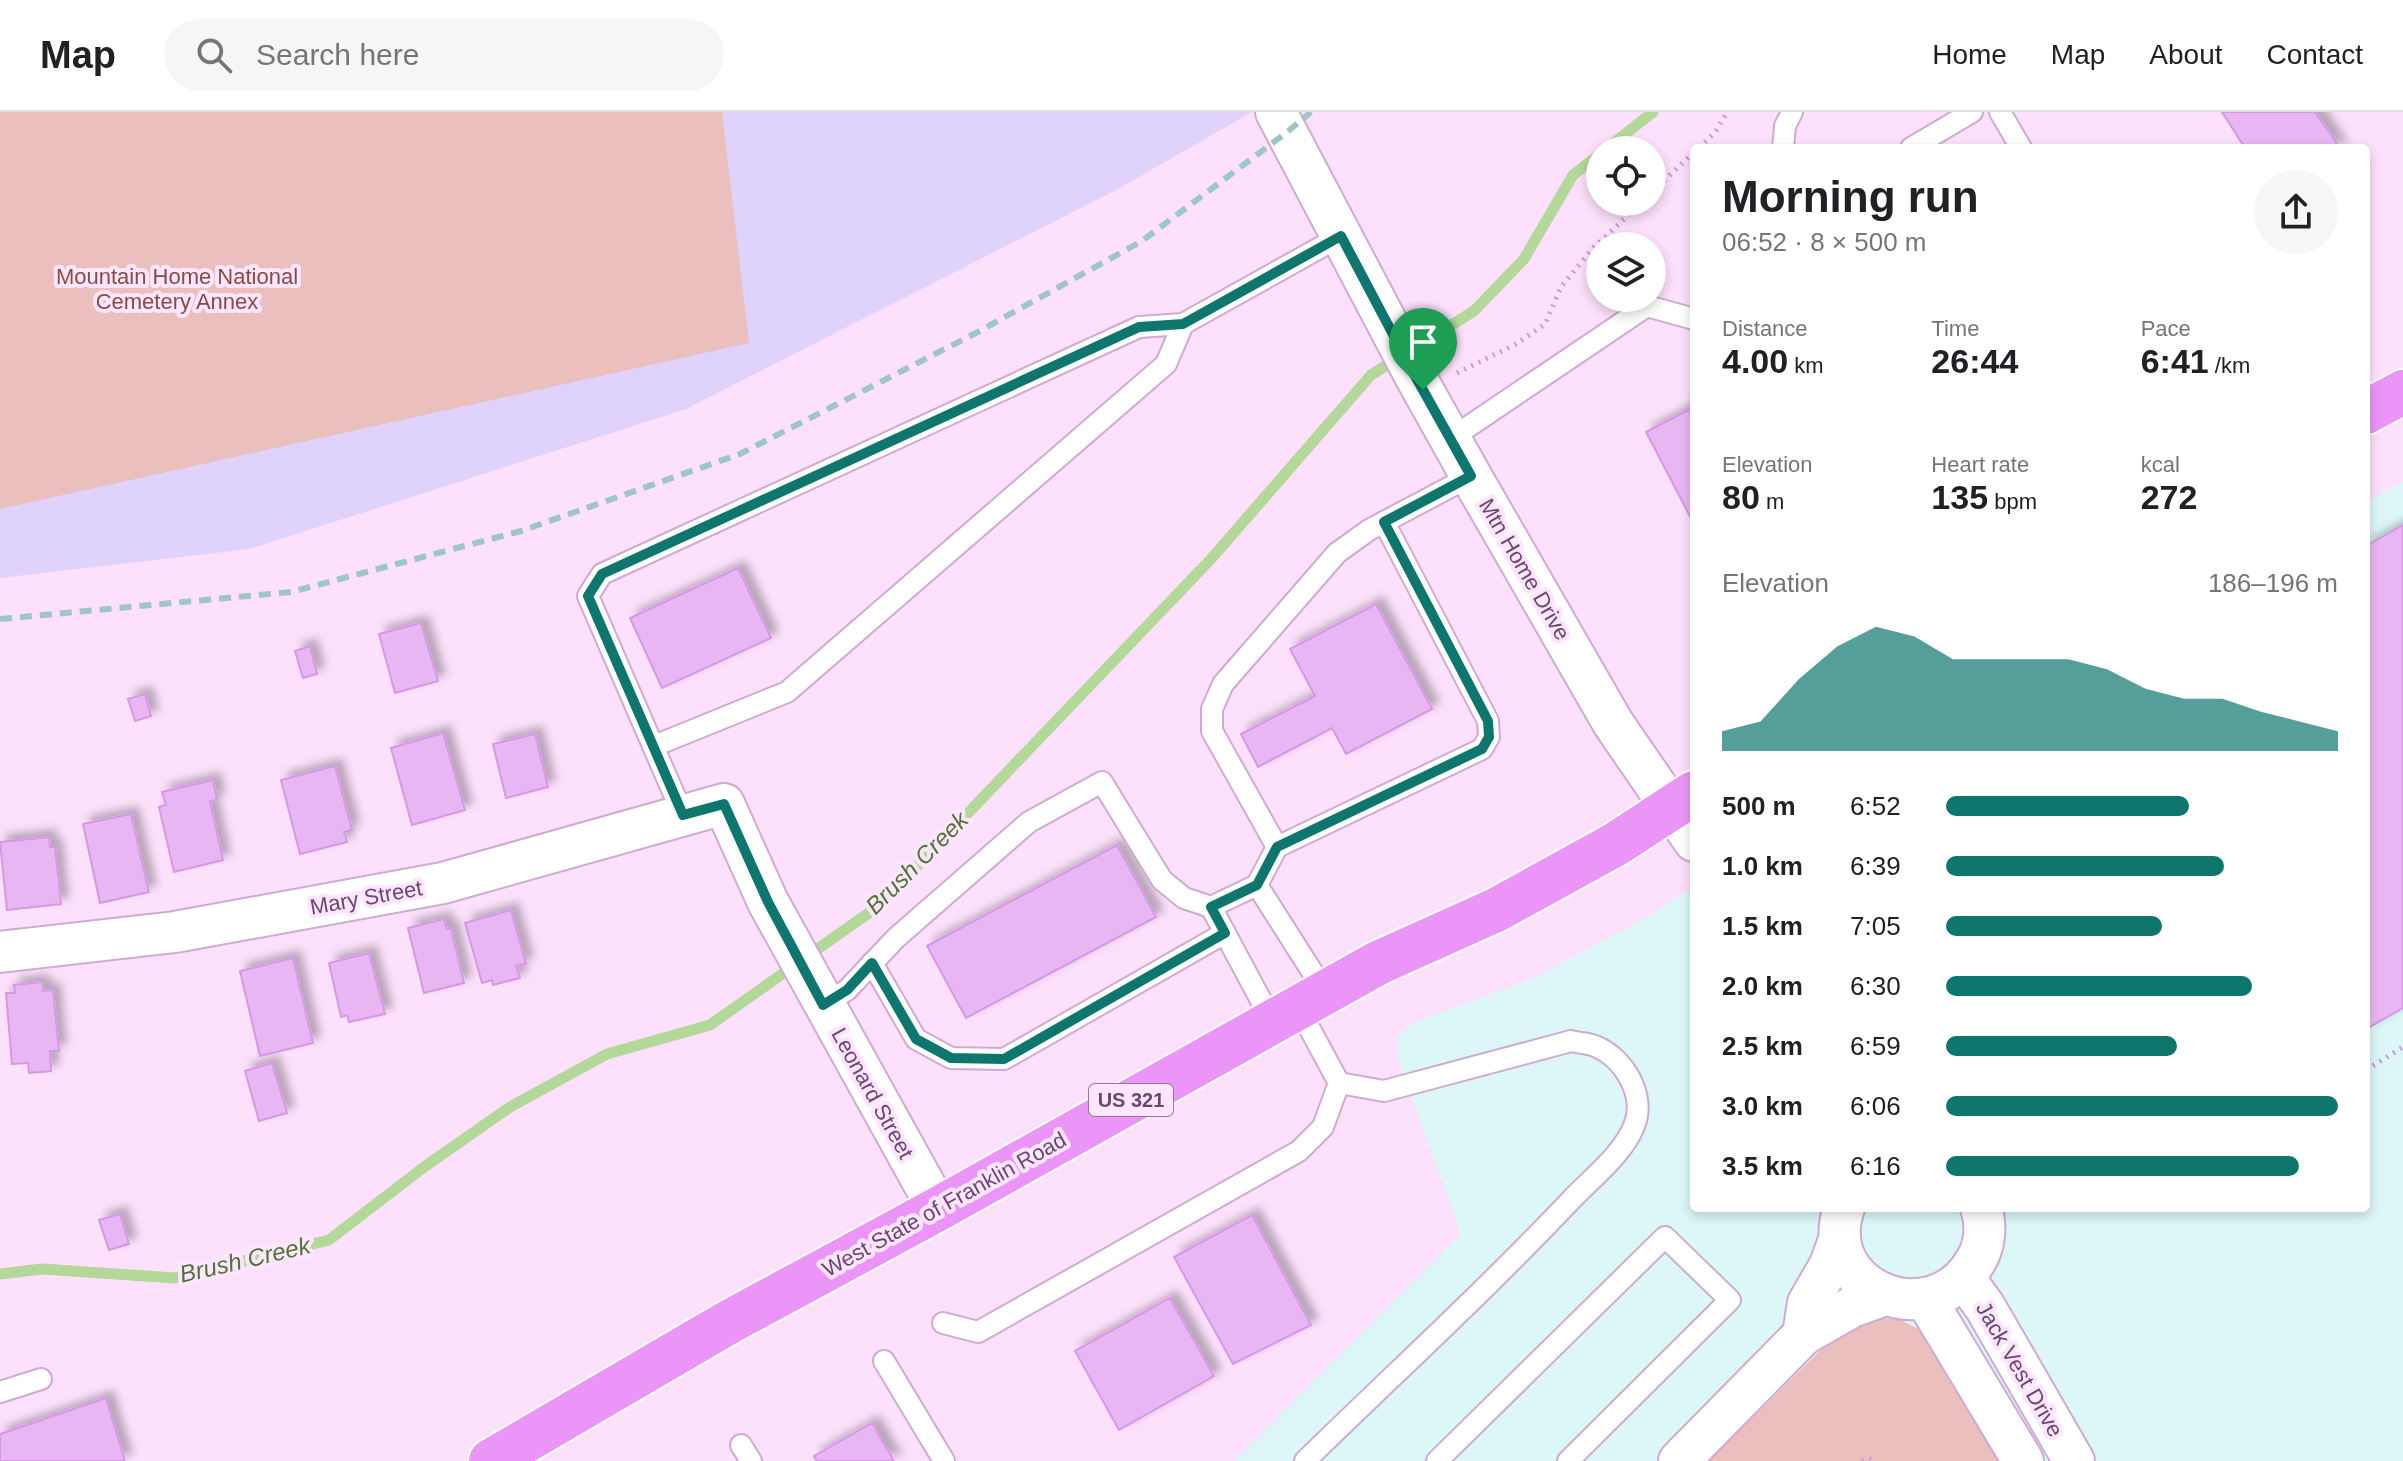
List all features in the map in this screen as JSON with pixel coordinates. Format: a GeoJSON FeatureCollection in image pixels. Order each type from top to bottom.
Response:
{"type":"FeatureCollection","features":[{"type":"Feature","properties":{"kind":"highway"},"geometry":{"type":"LineString","coordinates":[[2370,410],[2403,392]]}},
{"type":"Feature","properties":{"kind":"highway","name":"West State of Franklin Road"},"geometry":{"type":"LineString","coordinates":[[491,1461],[729,1322],[1378,963],[1496,910],[1616,844],[1686,814]]}},
{"type":"Feature","properties":{"kind":"street","name":"Mtn Home Drive"},"geometry":{"type":"LineString","coordinates":[[1276,112],[1418,382],[1613,723],[1686,814]]}},
{"type":"Feature","properties":{"kind":"street","name":"Mary Street"},"geometry":{"type":"LineString","coordinates":[[0,952],[175,932],[443,883],[724,804]]}},
{"type":"Feature","properties":{"kind":"street","name":"Leonard Street"},"geometry":{"type":"LineString","coordinates":[[724,804],[782,928],[938,1209]]}},
{"type":"Feature","properties":{"kind":"street"},"geometry":{"type":"LineString","coordinates":[[1842,1222],[1846,1258],[1858,1276],[1885,1295],[1914,1301],[1934,1297],[1953,1288],[1964,1278],[1979,1255],[1984,1235],[1981,1212]]}},
{"type":"Feature","properties":{"kind":"street"},"geometry":{"type":"LineString","coordinates":[[1803,1335],[1808,1303],[1830,1265],[1842,1222]]}},
{"type":"Feature","properties":{"kind":"street","name":"Jack Vest Drive"},"geometry":{"type":"LineString","coordinates":[[1964,1278],[1985,1307],[2074,1461]]}},
{"type":"Feature","properties":{"kind":"street"},"geometry":{"type":"LineString","coordinates":[[1679,1461],[1803,1335],[1852,1307],[1885,1295]]}},
{"type":"Feature","properties":{"kind":"street","name":"Jack Vest Drive"},"geometry":{"type":"LineString","coordinates":[[1925,1298],[2023,1461]]}},
{"type":"Feature","properties":{"kind":"lane"},"geometry":{"type":"LineString","coordinates":[[1783,144],[1785,126],[1792,112]]}},
{"type":"Feature","properties":{"kind":"lane"},"geometry":{"type":"LineString","coordinates":[[1918,144],[1972,112]]}},
{"type":"Feature","properties":{"kind":"lane"},"geometry":{"type":"LineString","coordinates":[[2000,112],[2019,144]]}},
{"type":"Feature","properties":{"kind":"lane"},"geometry":{"type":"LineString","coordinates":[[683,815],[588,596],[602,574],[1139,327],[1183,324],[1341,236]]}},
{"type":"Feature","properties":{"kind":"lane"},"geometry":{"type":"LineString","coordinates":[[1450,439],[1647,306],[1690,318]]}},
{"type":"Feature","properties":{"kind":"lane"},"geometry":{"type":"LineString","coordinates":[[654,746],[787,692],[1166,364],[1183,324]]}},
{"type":"Feature","properties":{"kind":"lane"},"geometry":{"type":"LineString","coordinates":[[1277,847],[1212,731],[1212,709],[1223,684],[1337,553],[1384,522],[1471,476]]}},
{"type":"Feature","properties":{"kind":"lane"},"geometry":{"type":"LineString","coordinates":[[1211,907],[1257,885],[1277,847],[1482,749],[1489,737],[1488,721],[1384,522]]}},
{"type":"Feature","properties":{"kind":"lane"},"geometry":{"type":"LineString","coordinates":[[816,992],[847,990],[907,928],[1029,822],[1102,782],[1162,880],[1184,898],[1211,907],[1225,933],[1298,1007]]}},
{"type":"Feature","properties":{"kind":"lane"},"geometry":{"type":"LineString","coordinates":[[943,1323],[978,1332],[1299,1151],[1323,1127],[1339,1083],[1298,1007],[1257,885]]}},
{"type":"Feature","properties":{"kind":"lane"},"geometry":{"type":"LineString","coordinates":[[872,963],[916,1039],[951,1058],[1004,1059],[1225,933]]}},
{"type":"Feature","properties":{"kind":"lane"},"geometry":{"type":"LineString","coordinates":[[1305,1461],[1548,1224],[1623,1145],[1635,1124],[1637,1107],[1627,1071],[1613,1057],[1594,1046],[1571,1041],[1384,1091],[1339,1083]]}},
{"type":"Feature","properties":{"kind":"lane"},"geometry":{"type":"LineString","coordinates":[[1437,1461],[1665,1237],[1730,1300],[1568,1461]]}},
{"type":"Feature","properties":{"kind":"lane"},"geometry":{"type":"LineString","coordinates":[[884,1361],[944,1461]]}},
{"type":"Feature","properties":{"kind":"lane"},"geometry":{"type":"LineString","coordinates":[[0,1392],[41,1379]]}},
{"type":"Feature","properties":{"kind":"path"},"geometry":{"type":"LineString","coordinates":[[1703,144],[1716,131],[1727,112]]}},
{"type":"Feature","properties":{"kind":"path"},"geometry":{"type":"LineString","coordinates":[[1666,179],[1690,156]]}},
{"type":"Feature","properties":{"kind":"path"},"geometry":{"type":"LineString","coordinates":[[1418,382],[1516,344],[1545,324],[1561,287],[1593,248],[1627,216]]}},
{"type":"Feature","properties":{"kind":"path"},"geometry":{"type":"LineString","coordinates":[[2370,1068],[2403,1047]]}},
{"type":"Feature","properties":{"kind":"path"},"geometry":{"type":"LineString","coordinates":[[1862,1461],[1868,1458],[1875,1461]]}},
{"type":"Feature","properties":{"kind":"shaded area","name":"Mountain Home National Cemetery Annex"},"geometry":{"type":"Polygon","coordinates":[[[0,112],[1252,112],[1118,189],[686,409],[249,549],[0,578],[0,112]]]}},
{"type":"Feature","properties":{"kind":"shaded area"},"geometry":{"type":"Polygon","coordinates":[[[2403,482],[2403,1461],[1235,1461],[1461,1234],[1398,1059],[1398,1035],[1417,1021],[1535,978],[1652,914],[1690,889],[1690,1212],[2370,1212],[2370,500],[2403,482]]]}},
{"type":"Feature","properties":{"kind":"green space","name":"Mountain Home National Cemetery Annex"},"geometry":{"type":"Polygon","coordinates":[[[0,112],[722,112],[749,343],[0,509],[0,112]]]}},
{"type":"Feature","properties":{"kind":"green space"},"geometry":{"type":"Polygon","coordinates":[[[1883,1318],[1900,1320],[1925,1332],[2009,1461],[1708,1461],[1833,1338],[1883,1318]]]}},
{"type":"Feature","properties":{"kind":"building"},"geometry":{"type":"Polygon","coordinates":[[[2222,112],[2315,112],[2337,144],[2242,144],[2222,112]]]}},
{"type":"Feature","properties":{"kind":"building"},"geometry":{"type":"Polygon","coordinates":[[[1690,409],[1690,516],[1646,432],[1690,409]]]}},
{"type":"Feature","properties":{"kind":"building"},"geometry":{"type":"Polygon","coordinates":[[[2403,525],[2403,1008],[2370,1027],[2370,544],[2403,525]]]}},
{"type":"Feature","properties":{"kind":"building"},"geometry":{"type":"Polygon","coordinates":[[[738,568],[771,638],[662,688],[630,618],[738,568]]]}},
{"type":"Feature","properties":{"kind":"building"},"geometry":{"type":"Polygon","coordinates":[[[1376,604],[1432,709],[1346,754],[1332,728],[1258,767],[1241,734],[1315,696],[1290,649],[1376,604]]]}},
{"type":"Feature","properties":{"kind":"building"},"geometry":{"type":"Polygon","coordinates":[[[421,623],[438,681],[395,693],[379,634],[421,623]]]}},
{"type":"Feature","properties":{"kind":"building"},"geometry":{"type":"Polygon","coordinates":[[[310,646],[317,674],[303,678],[295,651],[310,646]]]}},
{"type":"Feature","properties":{"kind":"building"},"geometry":{"type":"Polygon","coordinates":[[[145,694],[151,716],[135,721],[128,699],[145,694]]]}},
{"type":"Feature","properties":{"kind":"building"},"geometry":{"type":"Polygon","coordinates":[[[443,733],[465,810],[412,825],[391,748],[443,733]]]}},
{"type":"Feature","properties":{"kind":"building"},"geometry":{"type":"Polygon","coordinates":[[[535,734],[548,787],[506,798],[493,744],[535,734]]]}},
{"type":"Feature","properties":{"kind":"building"},"geometry":{"type":"Polygon","coordinates":[[[335,766],[352,830],[344,832],[347,842],[300,854],[281,780],[335,766]]]}},
{"type":"Feature","properties":{"kind":"building"},"geometry":{"type":"Polygon","coordinates":[[[213,780],[217,800],[210,801],[223,860],[174,872],[159,807],[166,805],[162,792],[213,780]]]}},
{"type":"Feature","properties":{"kind":"building"},"geometry":{"type":"Polygon","coordinates":[[[131,814],[149,892],[100,903],[83,824],[131,814]]]}},
{"type":"Feature","properties":{"kind":"building"},"geometry":{"type":"Polygon","coordinates":[[[49,837],[50,847],[55,847],[61,904],[7,910],[0,842],[49,837]]]}},
{"type":"Feature","properties":{"kind":"building"},"geometry":{"type":"Polygon","coordinates":[[[1117,845],[1156,917],[966,1018],[927,946],[1117,845]]]}},
{"type":"Feature","properties":{"kind":"building"},"geometry":{"type":"Polygon","coordinates":[[[511,910],[526,964],[516,966],[520,978],[493,985],[492,980],[482,983],[465,923],[511,910]]]}},
{"type":"Feature","properties":{"kind":"building"},"geometry":{"type":"Polygon","coordinates":[[[444,919],[447,929],[451,928],[464,983],[424,993],[408,928],[444,919]]]}},
{"type":"Feature","properties":{"kind":"building"},"geometry":{"type":"Polygon","coordinates":[[[369,953],[385,1014],[349,1022],[347,1015],[341,1017],[329,963],[369,953]]]}},
{"type":"Feature","properties":{"kind":"building"},"geometry":{"type":"Polygon","coordinates":[[[293,958],[313,1043],[260,1056],[240,971],[293,958]]]}},
{"type":"Feature","properties":{"kind":"building"},"geometry":{"type":"Polygon","coordinates":[[[42,982],[43,991],[53,990],[59,1051],[50,1051],[51,1071],[29,1073],[28,1063],[12,1064],[6,993],[15,993],[14,985],[42,982]]]}},
{"type":"Feature","properties":{"kind":"building"},"geometry":{"type":"Polygon","coordinates":[[[272,1063],[287,1113],[259,1121],[245,1071],[272,1063]]]}},
{"type":"Feature","properties":{"kind":"building"},"geometry":{"type":"Polygon","coordinates":[[[120,1214],[129,1244],[109,1250],[99,1220],[120,1214]]]}},
{"type":"Feature","properties":{"kind":"building"},"geometry":{"type":"Polygon","coordinates":[[[1252,1215],[1311,1325],[1233,1364],[1174,1257],[1252,1215]]]}},
{"type":"Feature","properties":{"kind":"building"},"geometry":{"type":"Polygon","coordinates":[[[1170,1298],[1214,1376],[1119,1430],[1075,1351],[1170,1298]]]}},
{"type":"Feature","properties":{"kind":"building"},"geometry":{"type":"Polygon","coordinates":[[[106,1398],[125,1461],[0,1461],[0,1434],[106,1398]]]}},
{"type":"Feature","properties":{"kind":"building"},"geometry":{"type":"Polygon","coordinates":[[[872,1423],[894,1461],[817,1461],[814,1456],[872,1423]]]}},
{"type":"Feature","properties":{"kind":"waterway","name":"Brush Creek"},"geometry":{"type":"LineString","coordinates":[[1623,136],[1653,112]]}},
{"type":"Feature","properties":{"kind":"waterway","name":"Brush Creek"},"geometry":{"type":"LineString","coordinates":[[0,1274],[42,1269],[175,1278],[329,1240],[424,1167],[510,1107],[607,1054],[710,1025],[880,905],[1211,559],[1371,375],[1474,311],[1524,259],[1573,175],[1586,165]]}},
{"type":"Feature","properties":{"kind":"railway"},"geometry":{"type":"LineString","coordinates":[[0,619],[291,592],[521,531],[740,454],[974,334],[1142,241],[1311,112]]}},
{"type":"Feature","properties":{"kind":"route"},"geometry":{"type":"LineString","coordinates":[[1341,236],[1423,390],[1471,476],[1384,522],[1488,721],[1489,737],[1482,749],[1277,847],[1257,885],[1211,907],[1225,933],[1004,1059],[951,1058],[916,1039],[872,963],[847,990],[823,1005],[768,902],[724,804],[683,815],[588,596],[602,574],[1139,327],[1183,324],[1341,236]]}}]}
